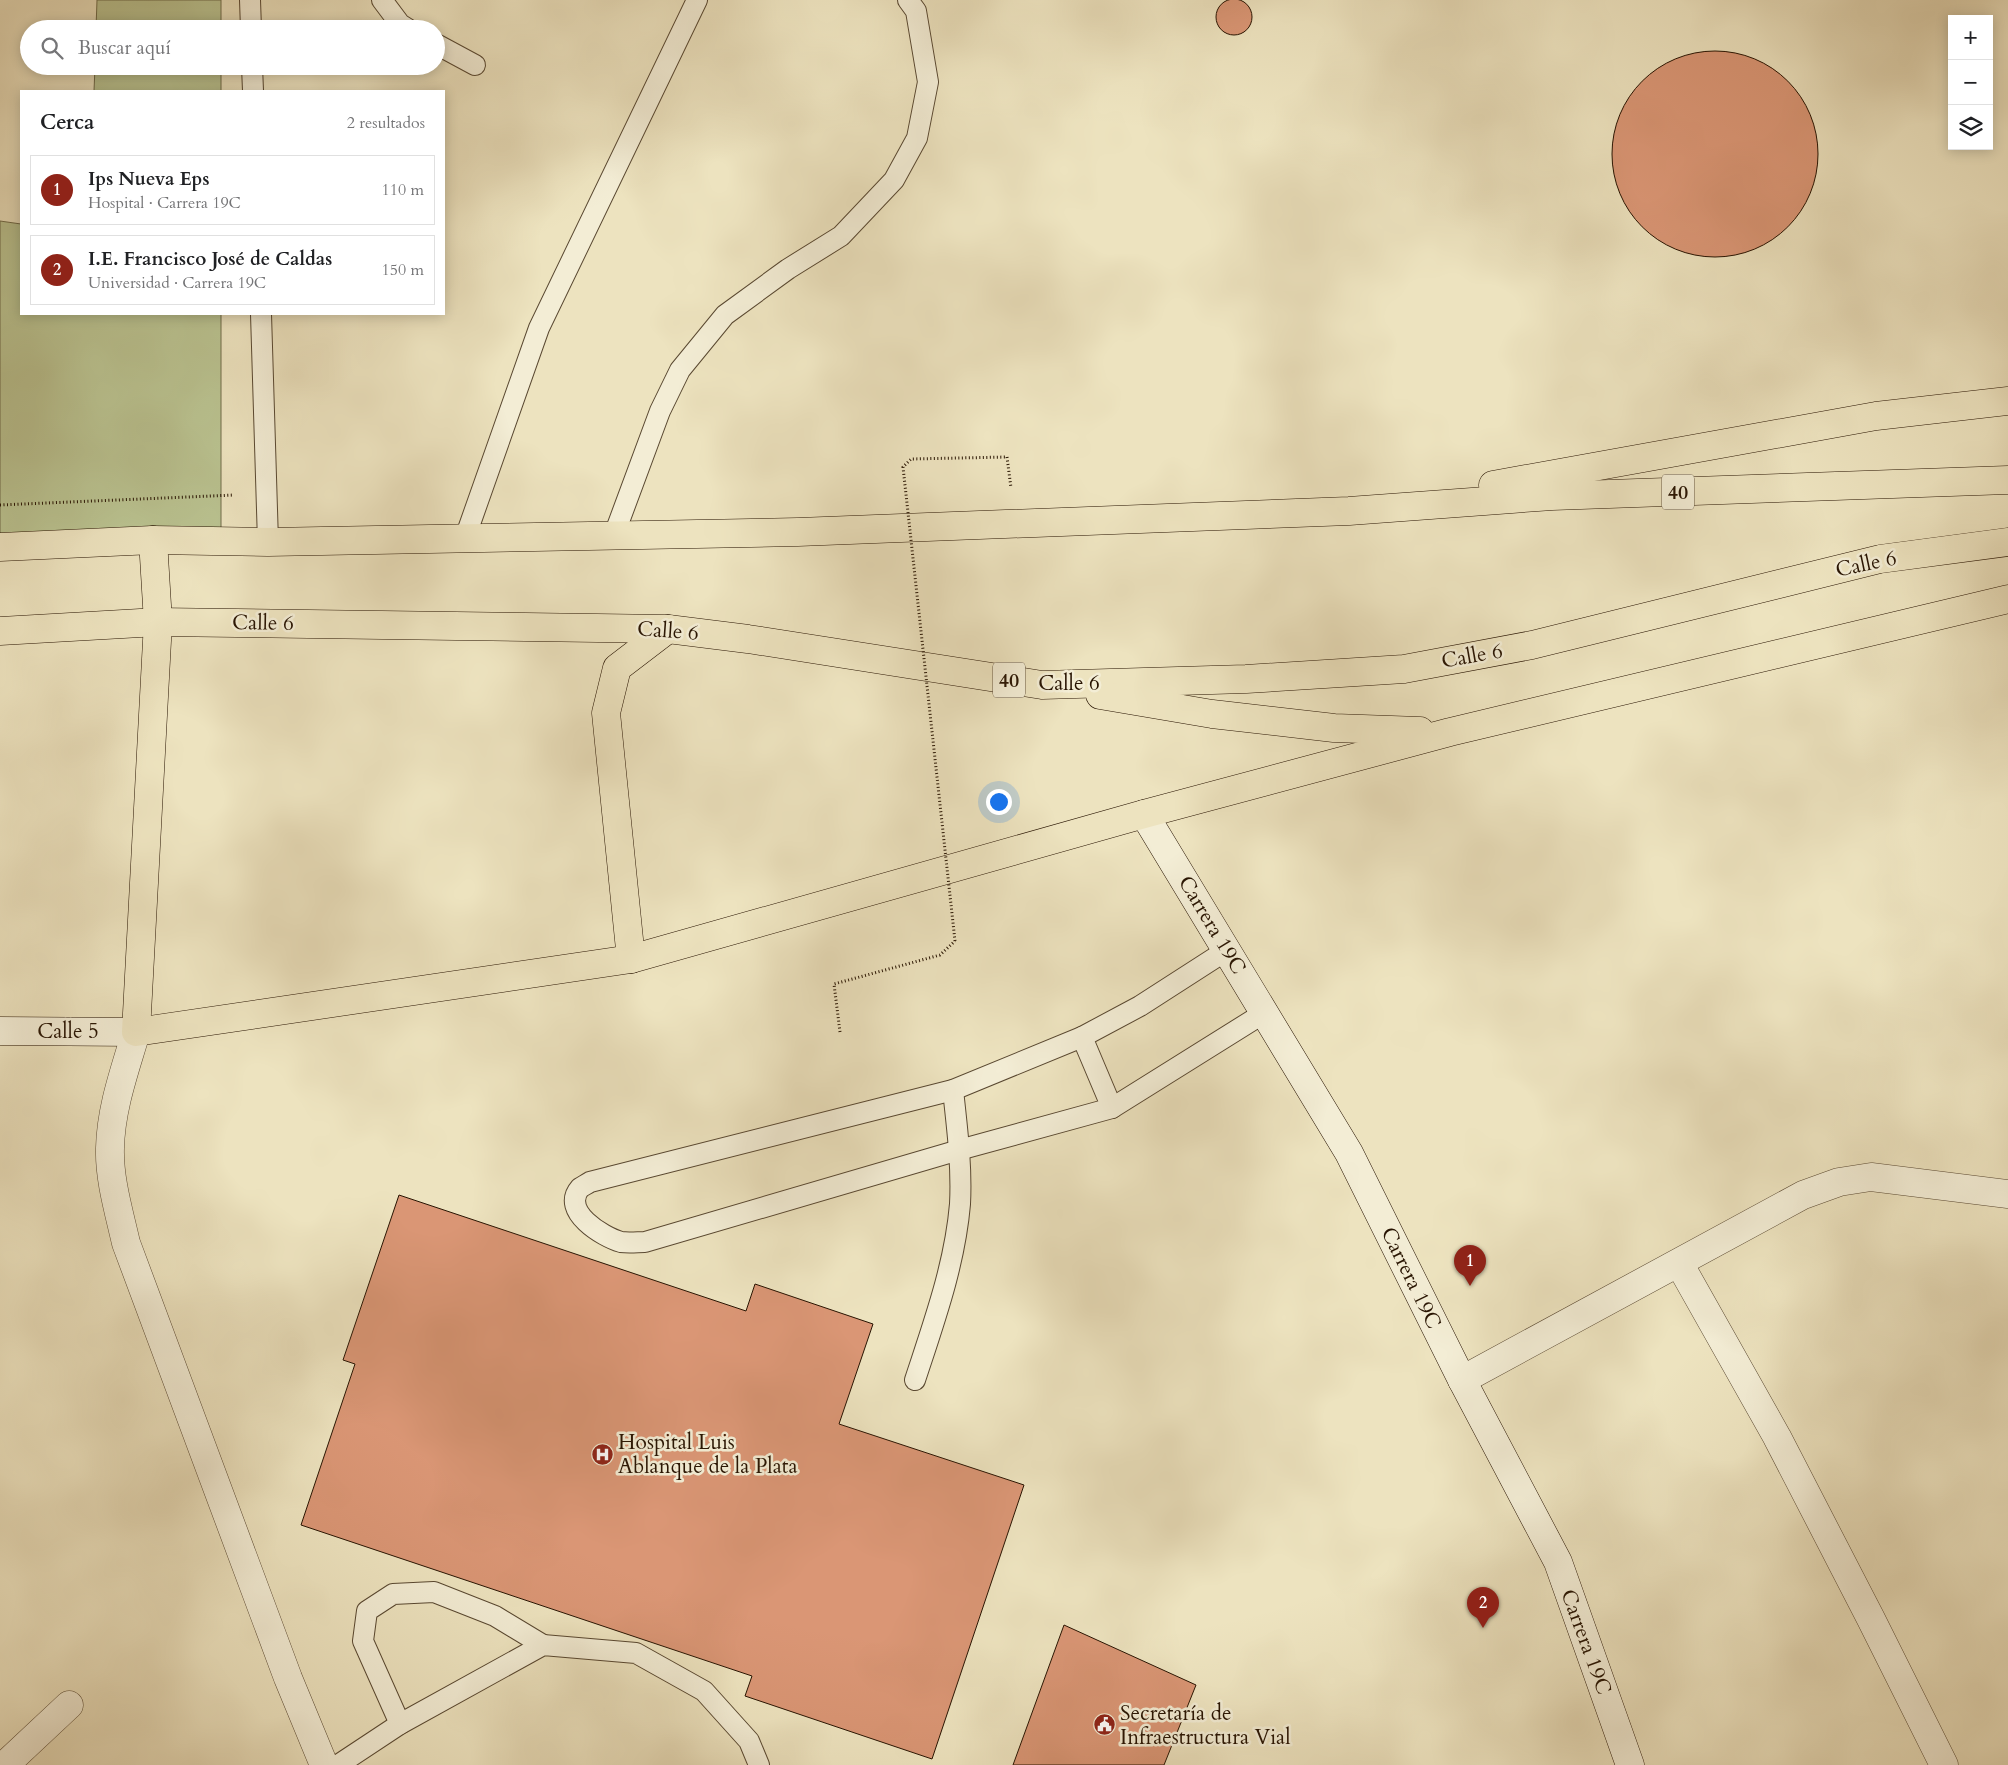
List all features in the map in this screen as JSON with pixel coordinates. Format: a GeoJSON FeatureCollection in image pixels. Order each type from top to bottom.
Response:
{"type":"FeatureCollection","features":[{"type":"Feature","properties":{"kind":"highway"},"geometry":{"type":"LineString","coordinates":[[1349,511],[1876,416],[2008,401]]}},
{"type":"Feature","properties":{"kind":"highway","name":"40"},"geometry":{"type":"LineString","coordinates":[[0,547],[153,540],[268,542],[798,532],[1349,511],[1552,496],[2008,480]]}},
{"type":"Feature","properties":{"kind":"highway"},"geometry":{"type":"LineString","coordinates":[[153,540],[158,622],[136,1032],[631,959],[1144,814],[1450,732],[2008,599]]}},
{"type":"Feature","properties":{"kind":"highway","name":"Calle 6"},"geometry":{"type":"LineString","coordinates":[[0,631],[158,622],[668,629],[748,638],[1042,685],[1246,679],[1404,668],[1532,645],[1880,559],[2008,542]]}},
{"type":"Feature","properties":{"kind":"highway"},"geometry":{"type":"LineString","coordinates":[[631,959],[606,713],[617,668],[668,629]]}},
{"type":"Feature","properties":{"kind":"highway"},"geometry":{"type":"LineString","coordinates":[[1042,685],[1212,714],[1334,728],[1450,732]]}},
{"type":"Feature","properties":{"kind":"street","name":"Carrera 19C"},"geometry":{"type":"LineString","coordinates":[[1144,814],[1349,1153],[1462,1380],[1558,1562],[1630,1765]]}},
{"type":"Feature","properties":{"kind":"street","name":"Calle 5"},"geometry":{"type":"LineString","coordinates":[[0,1031],[136,1032]]}},
{"type":"Feature","properties":{"kind":"street"},"geometry":{"type":"LineString","coordinates":[[136,1032],[116,1099],[110,1149],[116,1198],[126,1243],[288,1678],[324,1765]]}},
{"type":"Feature","properties":{"kind":"street"},"geometry":{"type":"LineString","coordinates":[[1462,1380],[1804,1195],[1839,1182],[1872,1177],[2008,1194]]}},
{"type":"Feature","properties":{"kind":"street"},"geometry":{"type":"LineString","coordinates":[[1679,1263],[1777,1437],[1944,1765]]}},
{"type":"Feature","properties":{"kind":"street"},"geometry":{"type":"LineString","coordinates":[[5,1765],[69,1705]]}},
{"type":"Feature","properties":{"kind":"lane"},"geometry":{"type":"LineString","coordinates":[[250,0],[251,20]]}},
{"type":"Feature","properties":{"kind":"lane"},"geometry":{"type":"LineString","coordinates":[[382,0],[397,20]]}},
{"type":"Feature","properties":{"kind":"lane"},"geometry":{"type":"LineString","coordinates":[[465,538],[539,328],[697,0]]}},
{"type":"Feature","properties":{"kind":"lane"},"geometry":{"type":"LineString","coordinates":[[614,535],[660,411],[680,370],[725,315],[788,269],[841,236],[894,180],[917,138],[928,82],[916,11],[908,0]]}},
{"type":"Feature","properties":{"kind":"lane"},"geometry":{"type":"LineString","coordinates":[[445,49],[475,64]]}},
{"type":"Feature","properties":{"kind":"lane"},"geometry":{"type":"LineString","coordinates":[[252,75],[253,90]]}},
{"type":"Feature","properties":{"kind":"lane"},"geometry":{"type":"LineString","coordinates":[[261,315],[268,542]]}},
{"type":"Feature","properties":{"kind":"lane"},"geometry":{"type":"LineString","coordinates":[[1227,950],[1140,1006],[1082,1037],[953,1090],[590,1182],[580,1188],[576,1198],[578,1211],[588,1226],[604,1236],[622,1242],[645,1242],[959,1150],[1112,1108],[1264,1013]]}},
{"type":"Feature","properties":{"kind":"lane"},"geometry":{"type":"LineString","coordinates":[[1082,1037],[1112,1108]]}},
{"type":"Feature","properties":{"kind":"lane"},"geometry":{"type":"LineString","coordinates":[[915,1380],[948,1278],[960,1204],[959,1150],[953,1090]]}},
{"type":"Feature","properties":{"kind":"lane"},"geometry":{"type":"LineString","coordinates":[[400,1724],[363,1641],[368,1611],[393,1594],[434,1592],[495,1616],[543,1645],[636,1653],[704,1691],[749,1741],[759,1765]]}},
{"type":"Feature","properties":{"kind":"lane"},"geometry":{"type":"LineString","coordinates":[[338,1765],[400,1724],[543,1645]]}},
{"type":"Feature","properties":{"kind":"path"},"geometry":{"type":"LineString","coordinates":[[840,1032],[834,984],[940,956],[955,941],[903,467],[911,459],[1006,457]]}},
{"type":"Feature","properties":{"kind":"path"},"geometry":{"type":"LineString","coordinates":[[0,505],[267,494]]}},
{"type":"Feature","properties":{"kind":"green space"},"geometry":{"type":"Polygon","coordinates":[[[97,0],[221,0],[221,20],[96,20],[97,0]]]}},
{"type":"Feature","properties":{"kind":"green space"},"geometry":{"type":"Polygon","coordinates":[[[95,75],[221,75],[221,90],[94,90],[95,75]]]}},
{"type":"Feature","properties":{"kind":"green space"},"geometry":{"type":"Polygon","coordinates":[[[0,221],[20,224],[20,315],[221,315],[221,541],[0,546],[0,221]]]}},
{"type":"Feature","properties":{"kind":"building"},"geometry":{"type":"Polygon","coordinates":[[[1234,-1],[1241,0],[1247,4],[1251,10],[1251,24],[1247,30],[1241,34],[1234,35],[1227,34],[1221,30],[1217,24],[1216,17],[1217,10],[1221,4],[1227,0],[1234,-1]]]}},
{"type":"Feature","properties":{"kind":"building"},"geometry":{"type":"Polygon","coordinates":[[[1715,51],[1735,53],[1764,63],[1788,81],[1806,105],[1816,134],[1818,154],[1816,174],[1806,203],[1788,227],[1764,245],[1735,255],[1715,257],[1695,255],[1666,245],[1642,227],[1624,203],[1614,174],[1612,154],[1614,134],[1624,105],[1642,81],[1666,63],[1695,53],[1715,51]]]}},
{"type":"Feature","properties":{"kind":"building"},"geometry":{"type":"Polygon","coordinates":[[[399,1195],[746,1311],[755,1284],[873,1324],[839,1424],[1024,1485],[932,1759],[745,1696],[752,1676],[301,1525],[355,1364],[343,1360],[399,1195]]]}},
{"type":"Feature","properties":{"kind":"building","name":"Secretaría de Infraestructura Vial"},"geometry":{"type":"Polygon","coordinates":[[[1064,1625],[1196,1685],[1164,1765],[1013,1765],[1064,1625]]]}},
{"type":"Feature","properties":{"kind":"place","name":"Ips Nueva Eps"},"geometry":{"type":"Point","coordinates":[1470,1286]}},
{"type":"Feature","properties":{"kind":"place","name":"Hospital Luis Ablanque de la Plata"},"geometry":{"type":"Point","coordinates":[602,1454]}},
{"type":"Feature","properties":{"kind":"place","name":"I.E. Francisco José de Caldas"},"geometry":{"type":"Point","coordinates":[1483,1628]}},
{"type":"Feature","properties":{"kind":"place","name":"Secretaría de Infraestructura Vial"},"geometry":{"type":"Point","coordinates":[1104,1725]}}]}
